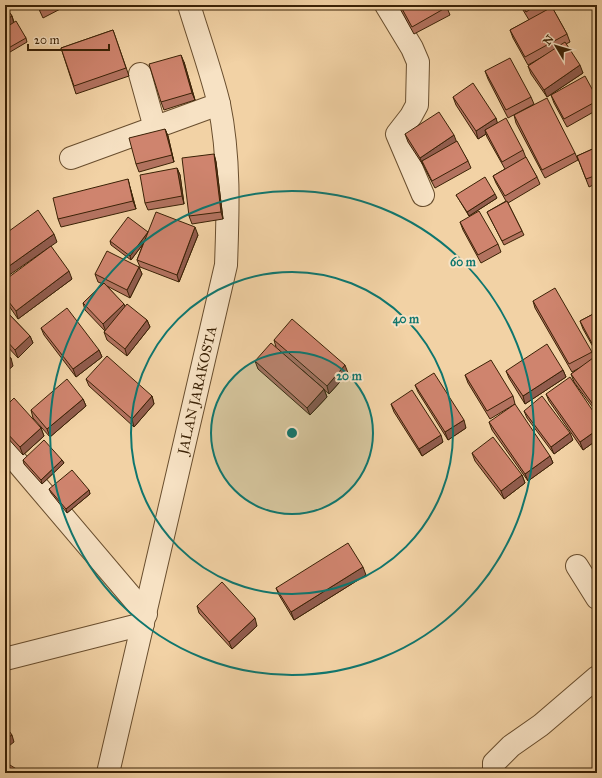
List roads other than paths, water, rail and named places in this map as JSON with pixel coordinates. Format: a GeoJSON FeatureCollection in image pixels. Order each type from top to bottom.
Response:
{"type":"FeatureCollection","features":[{"type":"Feature","properties":{"kind":"street","name":"JALAN JARAKOSTA"},"geometry":{"type":"LineString","coordinates":[[108,773],[226,265],[229,202],[225,143],[219,104],[189,5]]}},
{"type":"Feature","properties":{"kind":"street"},"geometry":{"type":"LineString","coordinates":[[386,5],[412,48],[418,62],[417,105],[411,116],[397,134],[423,195]]}},
{"type":"Feature","properties":{"kind":"street"},"geometry":{"type":"LineString","coordinates":[[140,74],[155,128]]}},
{"type":"Feature","properties":{"kind":"street"},"geometry":{"type":"LineString","coordinates":[[71,158],[219,104]]}},
{"type":"Feature","properties":{"kind":"street"},"geometry":{"type":"LineString","coordinates":[[5,448],[145,619],[5,659]]}},
{"type":"Feature","properties":{"kind":"street"},"geometry":{"type":"LineString","coordinates":[[576,566],[597,598]]}},
{"type":"Feature","properties":{"kind":"street"},"geometry":{"type":"LineString","coordinates":[[494,773],[494,764],[511,746],[541,725],[597,677]]}}]}
